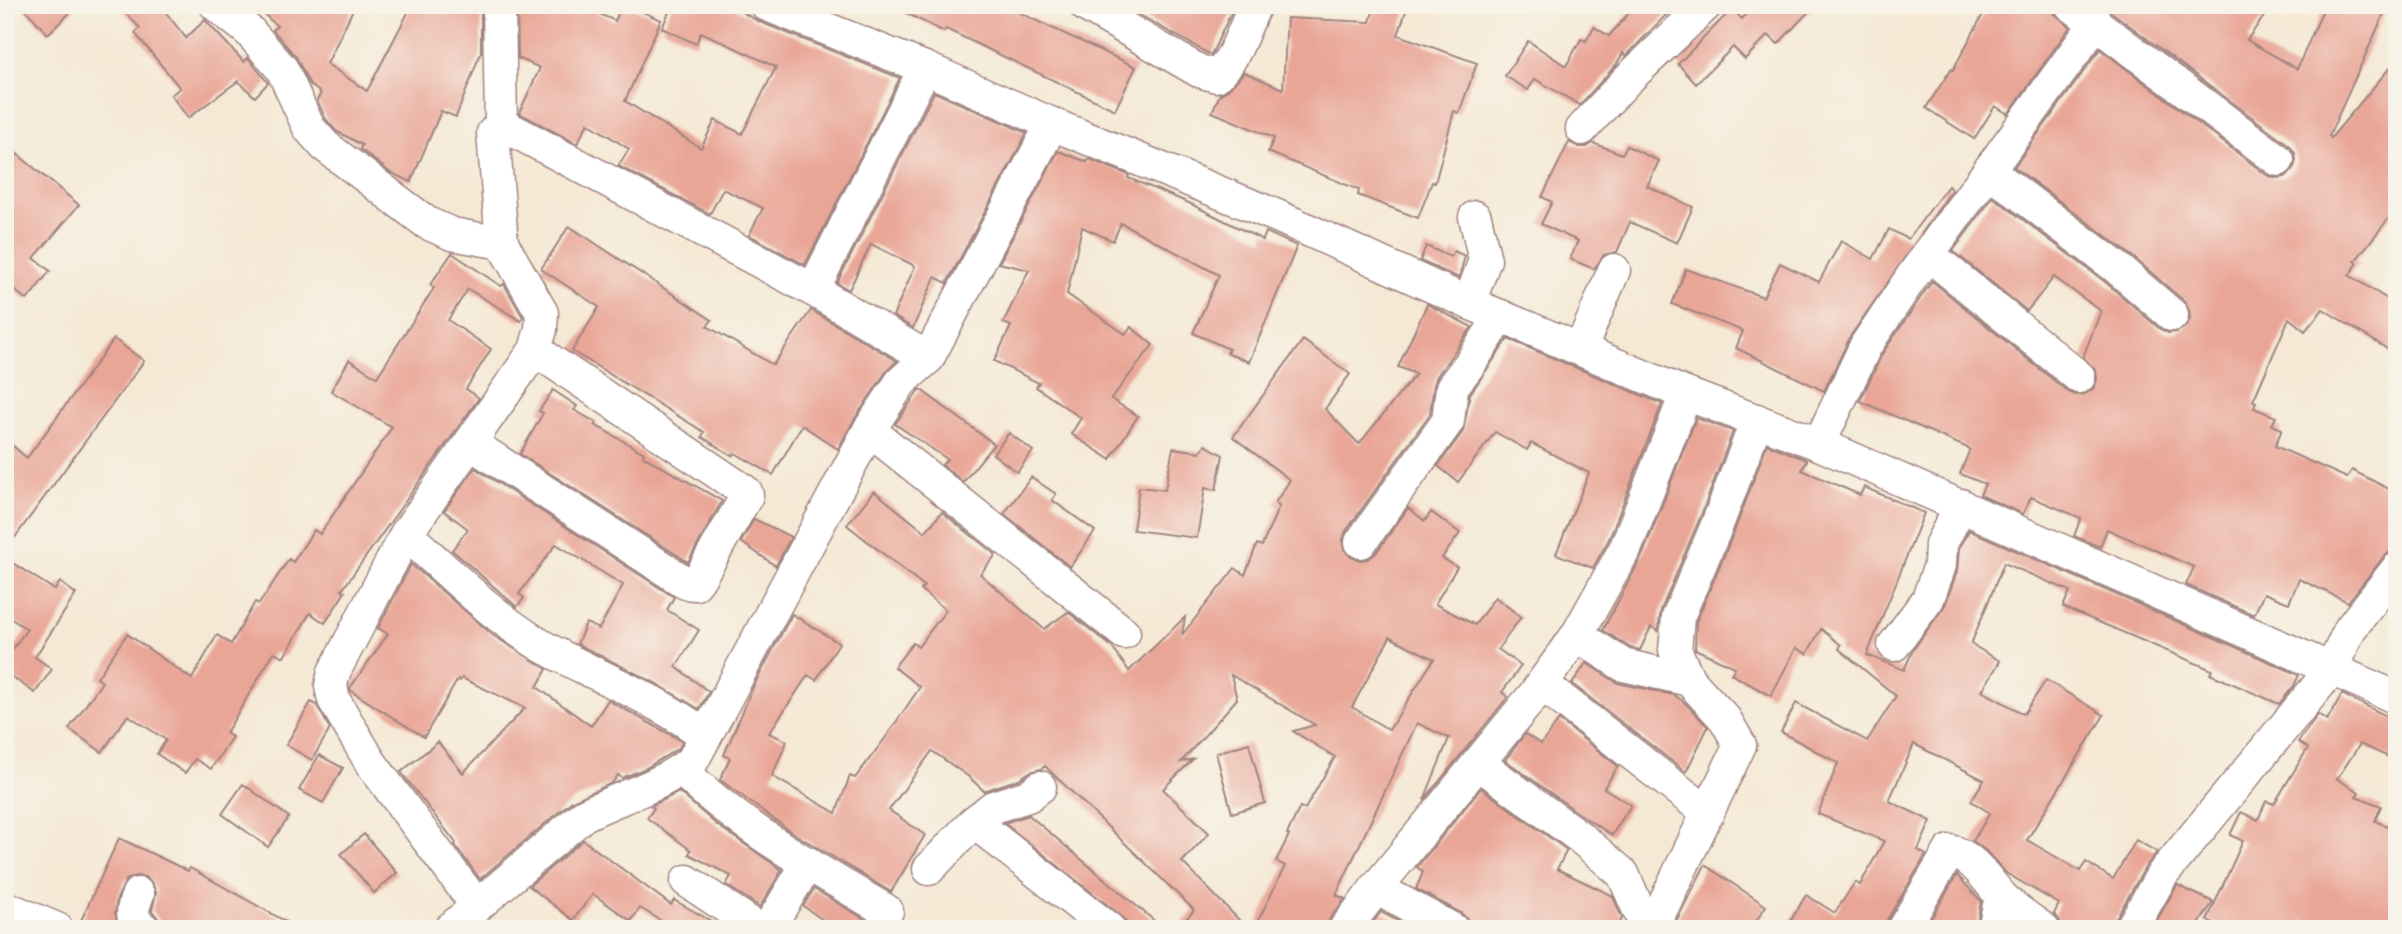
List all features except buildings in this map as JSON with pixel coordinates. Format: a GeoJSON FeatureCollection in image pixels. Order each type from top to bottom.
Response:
{"type":"FeatureCollection","features":[{"type":"Feature","properties":{"kind":"street"},"geometry":{"type":"LineString","coordinates":[[216,5],[249,31],[282,69],[309,128],[325,146],[427,223],[452,234],[502,243]]}},
{"type":"Feature","properties":{"kind":"street"},"geometry":{"type":"LineString","coordinates":[[477,906],[371,763],[334,700],[331,686],[334,672],[406,534],[535,350],[541,329],[542,313],[502,243],[493,133],[501,124],[499,5]]}},
{"type":"Feature","properties":{"kind":"street"},"geometry":{"type":"LineString","coordinates":[[767,5],[925,68],[1052,124],[1277,216],[1469,303],[1686,394],[1819,444],[2397,698]]}},
{"type":"Feature","properties":{"kind":"street"},"geometry":{"type":"LineString","coordinates":[[1085,5],[1199,71],[1216,76],[1228,62],[1255,5]]}},
{"type":"Feature","properties":{"kind":"street"},"geometry":{"type":"LineString","coordinates":[[1583,129],[1628,79],[1706,5]]}},
{"type":"Feature","properties":{"kind":"street"},"geometry":{"type":"LineString","coordinates":[[1819,444],[1866,345],[1989,171],[2084,14],[2278,159]]}},
{"type":"Feature","properties":{"kind":"street"},"geometry":{"type":"LineString","coordinates":[[813,290],[925,68]]}},
{"type":"Feature","properties":{"kind":"street"},"geometry":{"type":"LineString","coordinates":[[501,124],[813,290],[928,358]]}},
{"type":"Feature","properties":{"kind":"street"},"geometry":{"type":"LineString","coordinates":[[450,929],[584,816],[602,806],[639,793],[682,770],[693,760],[869,430],[901,382],[928,358],[1052,124]]}},
{"type":"Feature","properties":{"kind":"street"},"geometry":{"type":"LineString","coordinates":[[1989,171],[2116,267],[2172,315]]}},
{"type":"Feature","properties":{"kind":"street"},"geometry":{"type":"LineString","coordinates":[[1469,303],[1485,260],[1475,217]]}},
{"type":"Feature","properties":{"kind":"street"},"geometry":{"type":"LineString","coordinates":[[1928,254],[2079,377]]}},
{"type":"Feature","properties":{"kind":"street"},"geometry":{"type":"LineString","coordinates":[[1581,348],[1614,270]]}},
{"type":"Feature","properties":{"kind":"street"},"geometry":{"type":"LineString","coordinates":[[1361,542],[1448,421],[1452,387],[1501,316]]}},
{"type":"Feature","properties":{"kind":"street"},"geometry":{"type":"LineString","coordinates":[[470,443],[686,583],[695,584],[699,579],[746,492],[535,350]]}},
{"type":"Feature","properties":{"kind":"street"},"geometry":{"type":"LineString","coordinates":[[1345,929],[1542,684],[1577,635],[1626,547],[1686,394]]}},
{"type":"Feature","properties":{"kind":"street"},"geometry":{"type":"LineString","coordinates":[[1650,929],[1740,745],[1725,719],[1689,680],[1675,650],[1678,617],[1757,421]]}},
{"type":"Feature","properties":{"kind":"street"},"geometry":{"type":"LineString","coordinates":[[869,430],[1124,633]]}},
{"type":"Feature","properties":{"kind":"street"},"geometry":{"type":"LineString","coordinates":[[1894,645],[1928,599],[1940,565],[1941,544],[1961,505]]}},
{"type":"Feature","properties":{"kind":"street"},"geometry":{"type":"LineString","coordinates":[[406,534],[504,621],[543,646],[663,708],[706,736]]}},
{"type":"Feature","properties":{"kind":"street"},"geometry":{"type":"LineString","coordinates":[[2131,929],[2162,875],[2331,670],[2350,629],[2397,569]]}},
{"type":"Feature","properties":{"kind":"street"},"geometry":{"type":"LineString","coordinates":[[1577,635],[1623,665],[1689,680]]}},
{"type":"Feature","properties":{"kind":"street"},"geometry":{"type":"LineString","coordinates":[[1542,684],[1708,813]]}},
{"type":"Feature","properties":{"kind":"street"},"geometry":{"type":"LineString","coordinates":[[1478,763],[1581,838],[1623,874],[1650,929]]}},
{"type":"Feature","properties":{"kind":"street"},"geometry":{"type":"LineString","coordinates":[[682,770],[726,808],[808,863],[887,911]]}},
{"type":"Feature","properties":{"kind":"street"},"geometry":{"type":"LineString","coordinates":[[929,869],[974,822],[993,807],[1028,796],[1040,787]]}},
{"type":"Feature","properties":{"kind":"street"},"geometry":{"type":"LineString","coordinates":[[974,822],[1109,929]]}},
{"type":"Feature","properties":{"kind":"street"},"geometry":{"type":"LineString","coordinates":[[1903,929],[1950,851],[1966,858],[1996,886],[2001,896],[2043,929]]}},
{"type":"Feature","properties":{"kind":"street"},"geometry":{"type":"LineString","coordinates":[[768,929],[808,863]]}},
{"type":"Feature","properties":{"kind":"street"},"geometry":{"type":"LineString","coordinates":[[687,881],[759,929]]}},
{"type":"Feature","properties":{"kind":"street"},"geometry":{"type":"LineString","coordinates":[[1376,888],[1452,929]]}},
{"type":"Feature","properties":{"kind":"street"},"geometry":{"type":"LineString","coordinates":[[138,894],[131,913],[144,929]]}},
{"type":"Feature","properties":{"kind":"street"},"geometry":{"type":"LineString","coordinates":[[1994,929],[2001,896]]}},
{"type":"Feature","properties":{"kind":"street"},"geometry":{"type":"LineString","coordinates":[[5,907],[57,929]]}}]}
